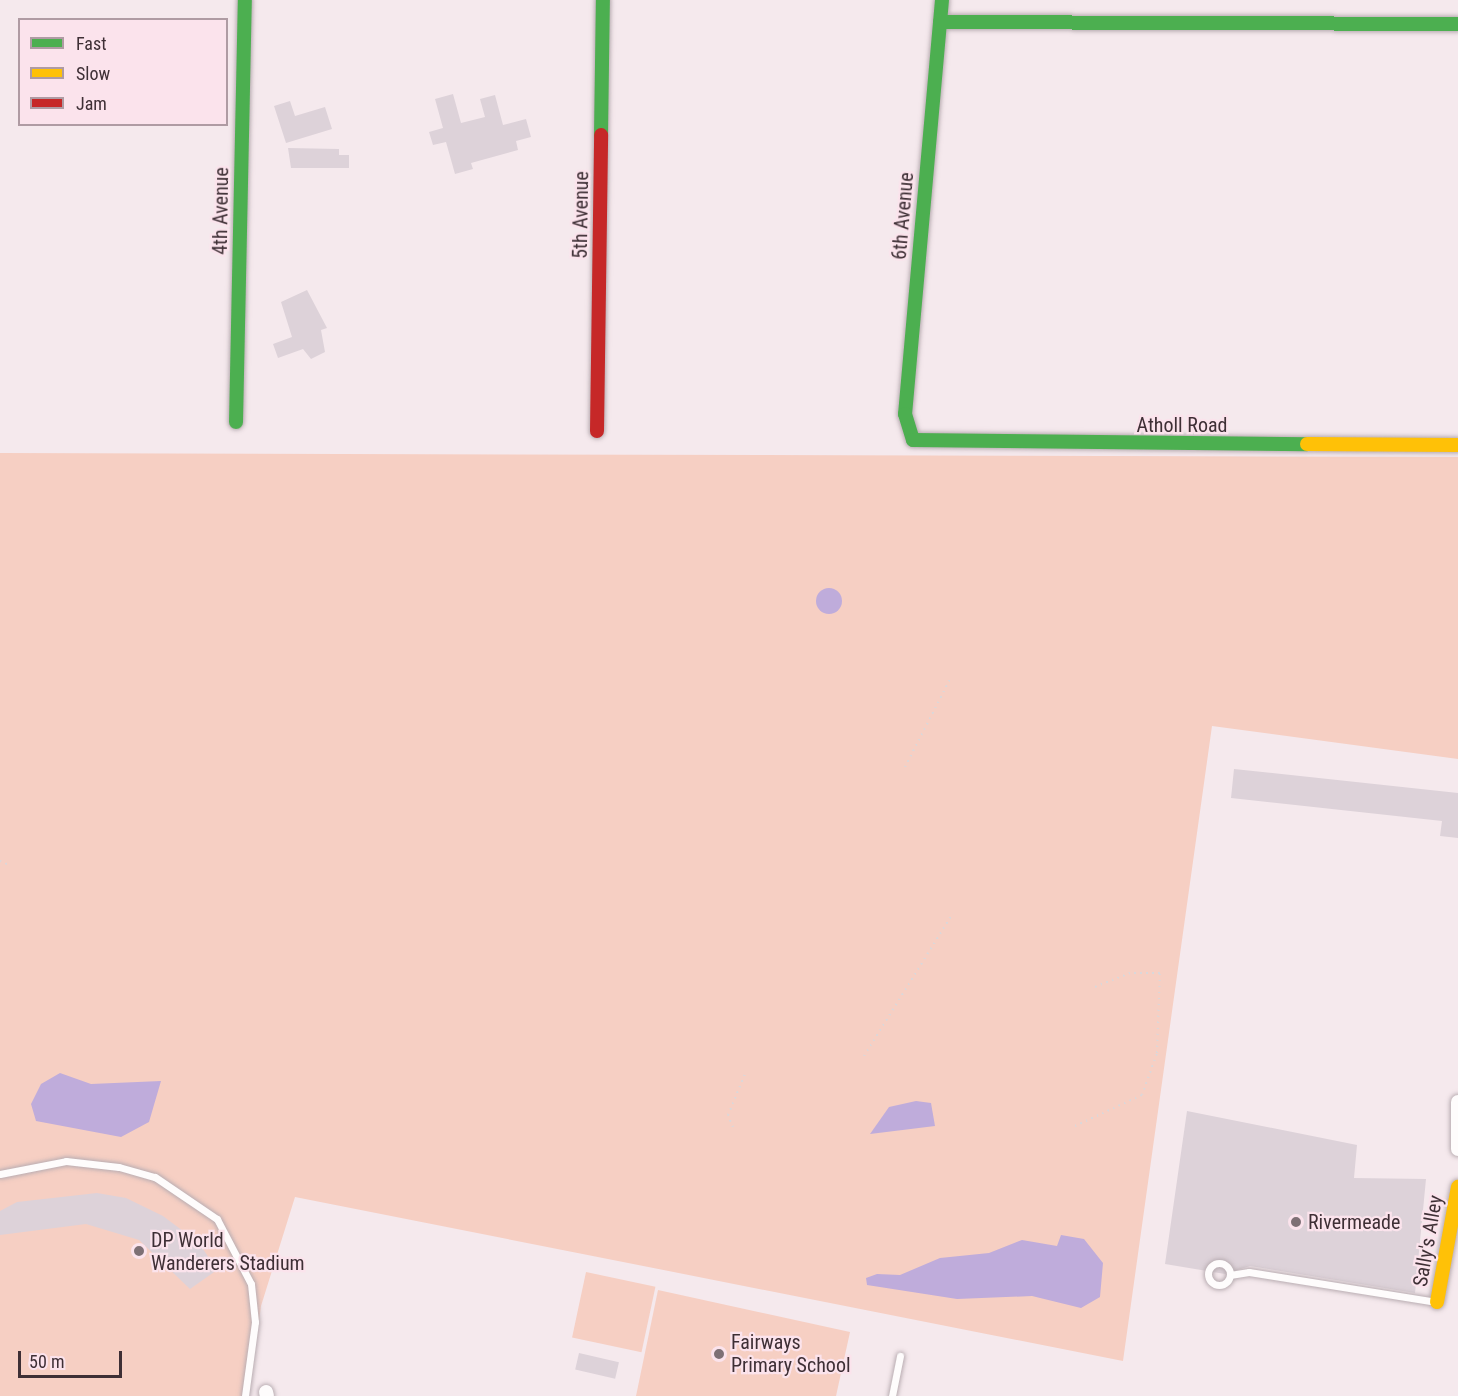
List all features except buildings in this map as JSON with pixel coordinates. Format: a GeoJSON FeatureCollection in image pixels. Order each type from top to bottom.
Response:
{"type":"FeatureCollection","features":[{"type":"Feature","properties":{"kind":"street","name":"4th Avenue"},"geometry":{"type":"LineString","coordinates":[[236,422],[245,0]]}},
{"type":"Feature","properties":{"kind":"street","name":"5th Avenue"},"geometry":{"type":"LineString","coordinates":[[597,431],[603,0]]}},
{"type":"Feature","properties":{"kind":"street","name":"6th Avenue"},"geometry":{"type":"LineString","coordinates":[[908,435],[904,414],[942,0]]}},
{"type":"Feature","properties":{"kind":"street"},"geometry":{"type":"LineString","coordinates":[[940,22],[1458,24]]}},
{"type":"Feature","properties":{"kind":"street","name":"Atholl Road"},"geometry":{"type":"LineString","coordinates":[[908,435],[938,443],[1458,445]]}},
{"type":"Feature","properties":{"kind":"street"},"geometry":{"type":"LineString","coordinates":[[1458,1102],[1458,1149]]}},
{"type":"Feature","properties":{"kind":"street","name":"Sally's Alley"},"geometry":{"type":"LineString","coordinates":[[1437,1302],[1453,1240],[1458,1187]]}},
{"type":"Feature","properties":{"kind":"lane"},"geometry":{"type":"LineString","coordinates":[[0,1174],[66,1161],[119,1167],[155,1177],[217,1219],[251,1284],[255,1322],[245,1396]]}},
{"type":"Feature","properties":{"kind":"lane"},"geometry":{"type":"LineString","coordinates":[[1230,1275],[1249,1272],[1437,1302]]}},
{"type":"Feature","properties":{"kind":"lane"},"geometry":{"type":"LineString","coordinates":[[892,1396],[900,1356]]}},
{"type":"Feature","properties":{"kind":"path"},"geometry":{"type":"LineString","coordinates":[[905,767],[951,679]]}},
{"type":"Feature","properties":{"kind":"path"},"geometry":{"type":"LineString","coordinates":[[0,861],[7,864]]}},
{"type":"Feature","properties":{"kind":"path"},"geometry":{"type":"LineString","coordinates":[[864,1056],[953,913]]}},
{"type":"Feature","properties":{"kind":"path"},"geometry":{"type":"LineString","coordinates":[[1075,1126],[1142,1095],[1157,1053],[1160,973],[1130,973],[1092,988]]}},
{"type":"Feature","properties":{"kind":"path"},"geometry":{"type":"LineString","coordinates":[[733,1127],[728,1115],[745,1074]]}},
{"type":"Feature","properties":{"kind":"shaded area"},"geometry":{"type":"Polygon","coordinates":[[[0,453],[1458,457],[1458,759],[1212,726],[1123,1361],[295,1197],[261,1306],[249,1396],[0,1396],[0,453]]]}},
{"type":"Feature","properties":{"kind":"shaded area"},"geometry":{"type":"Polygon","coordinates":[[[829,588],[838,592],[842,601],[838,610],[829,614],[820,610],[816,601],[820,592],[829,588]]]}},
{"type":"Feature","properties":{"kind":"shaded area"},"geometry":{"type":"Polygon","coordinates":[[[60,1073],[91,1084],[161,1081],[149,1122],[121,1137],[36,1121],[31,1104],[41,1084],[60,1073]]]}},
{"type":"Feature","properties":{"kind":"shaded area"},"geometry":{"type":"Polygon","coordinates":[[[916,1101],[931,1103],[935,1126],[870,1134],[889,1107],[916,1101]]]}},
{"type":"Feature","properties":{"kind":"shaded area"},"geometry":{"type":"Polygon","coordinates":[[[1061,1235],[1084,1239],[1103,1263],[1100,1297],[1081,1308],[1032,1296],[957,1299],[867,1285],[866,1278],[877,1274],[900,1275],[940,1258],[989,1253],[1022,1240],[1057,1246],[1061,1235]]]}},
{"type":"Feature","properties":{"kind":"shaded area"},"geometry":{"type":"Polygon","coordinates":[[[586,1272],[655,1287],[642,1352],[572,1338],[586,1272]]]}},
{"type":"Feature","properties":{"kind":"shaded area"},"geometry":{"type":"Polygon","coordinates":[[[658,1290],[850,1332],[836,1396],[636,1396],[658,1290]]]}},
{"type":"Feature","properties":{"kind":"traffic: fast"},"geometry":{"type":"LineString","coordinates":[[236,422],[245,0]]}},
{"type":"Feature","properties":{"kind":"traffic: fast"},"geometry":{"type":"LineString","coordinates":[[601,135],[603,0]]}},
{"type":"Feature","properties":{"kind":"traffic: fast"},"geometry":{"type":"LineString","coordinates":[[942,0],[905,414],[913,440],[1307,444]]}},
{"type":"Feature","properties":{"kind":"traffic: fast"},"geometry":{"type":"LineString","coordinates":[[940,22],[1458,24]]}},
{"type":"Feature","properties":{"kind":"traffic: slow"},"geometry":{"type":"LineString","coordinates":[[1307,444],[1458,445]]}},
{"type":"Feature","properties":{"kind":"traffic: slow"},"geometry":{"type":"LineString","coordinates":[[1437,1302],[1458,1187]]}},
{"type":"Feature","properties":{"kind":"traffic: jam"},"geometry":{"type":"LineString","coordinates":[[597,431],[601,135]]}},
{"type":"Feature","properties":{"kind":"place","name":"Rivermeade"},"geometry":{"type":"Point","coordinates":[1296,1222]}},
{"type":"Feature","properties":{"kind":"place","name":"DP World Wanderers Stadium"},"geometry":{"type":"Point","coordinates":[139,1251]}},
{"type":"Feature","properties":{"kind":"place","name":"Fairways Primary School"},"geometry":{"type":"Point","coordinates":[719,1354]}}]}
